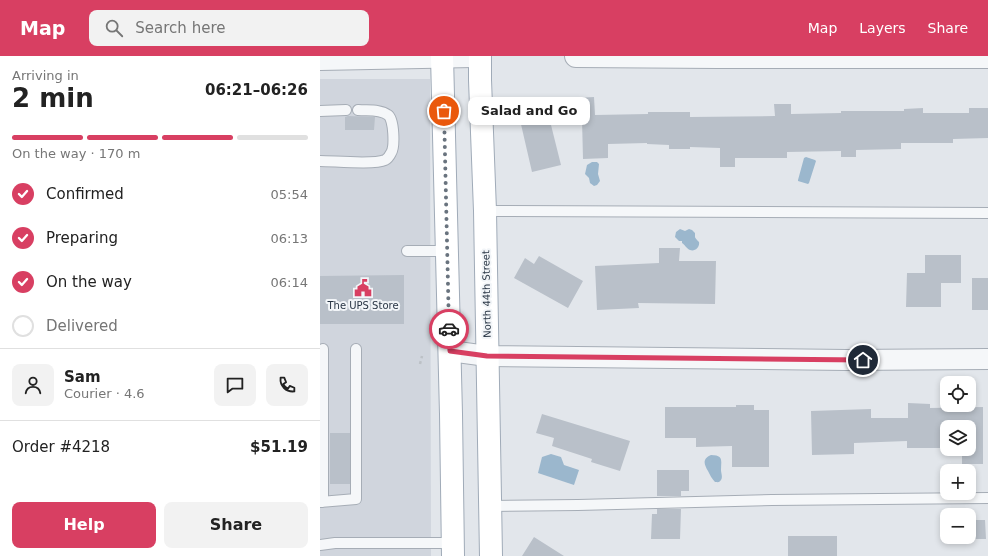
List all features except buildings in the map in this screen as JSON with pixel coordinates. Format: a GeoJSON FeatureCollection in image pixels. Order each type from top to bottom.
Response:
{"type":"FeatureCollection","features":[{"type":"Feature","properties":{"kind":"main road"},"geometry":{"type":"LineString","coordinates":[[442,56],[448,251],[453,550]]}},
{"type":"Feature","properties":{"kind":"main road","name":"North 44th Street"},"geometry":{"type":"LineString","coordinates":[[480,56],[485,211],[491,556]]}},
{"type":"Feature","properties":{"kind":"street"},"geometry":{"type":"LineString","coordinates":[[320,59],[473,56]]}},
{"type":"Feature","properties":{"kind":"street"},"geometry":{"type":"LineString","coordinates":[[576,56],[988,56]]}},
{"type":"Feature","properties":{"kind":"street"},"geometry":{"type":"LineString","coordinates":[[450,351],[487,356],[847,360],[988,359]]}},
{"type":"Feature","properties":{"kind":"lane"},"geometry":{"type":"LineString","coordinates":[[320,111],[346,110]]}},
{"type":"Feature","properties":{"kind":"lane"},"geometry":{"type":"LineString","coordinates":[[320,161],[376,162],[386,159],[392,153],[394,144],[390,116],[382,111],[358,110]]}},
{"type":"Feature","properties":{"kind":"lane"},"geometry":{"type":"LineString","coordinates":[[485,211],[988,213]]}},
{"type":"Feature","properties":{"kind":"lane"},"geometry":{"type":"LineString","coordinates":[[407,251],[448,251]]}},
{"type":"Feature","properties":{"kind":"lane"},"geometry":{"type":"LineString","coordinates":[[323,349],[322,502],[356,499],[356,349]]}},
{"type":"Feature","properties":{"kind":"lane"},"geometry":{"type":"LineString","coordinates":[[490,506],[988,498]]}},
{"type":"Feature","properties":{"kind":"lane"},"geometry":{"type":"LineString","coordinates":[[320,545],[335,543],[453,550]]}},
{"type":"Feature","properties":{"kind":"path"},"geometry":{"type":"LineString","coordinates":[[420,364],[422,356]]}},
{"type":"Feature","properties":{"kind":"shaded area"},"geometry":{"type":"Polygon","coordinates":[[[320,79],[430,79],[431,556],[320,556],[320,79]]]}},
{"type":"Feature","properties":{"kind":"water"},"geometry":{"type":"Polygon","coordinates":[[[806,157],[816,161],[808,184],[798,181],[804,158],[806,157]]]}},
{"type":"Feature","properties":{"kind":"water"},"geometry":{"type":"Polygon","coordinates":[[[592,162],[597,162],[599,164],[598,174],[600,181],[594,186],[590,183],[589,178],[585,174],[587,165],[592,162]]]}},
{"type":"Feature","properties":{"kind":"water"},"geometry":{"type":"Polygon","coordinates":[[[680,229],[685,231],[689,229],[695,233],[695,237],[699,242],[697,249],[689,249],[682,243],[682,241],[679,241],[675,237],[676,232],[680,229]]]}},
{"type":"Feature","properties":{"kind":"water"},"geometry":{"type":"Polygon","coordinates":[[[551,454],[561,457],[564,465],[579,470],[574,485],[538,473],[542,457],[551,454]]]}},
{"type":"Feature","properties":{"kind":"water"},"geometry":{"type":"Polygon","coordinates":[[[711,455],[718,456],[721,459],[722,478],[719,482],[715,482],[713,480],[705,464],[706,458],[711,455]]]}},
{"type":"Feature","properties":{"kind":"way so far"},"geometry":{"type":"LineString","coordinates":[[444,111],[449,329]]}},
{"type":"Feature","properties":{"kind":"place","name":"Salad and Go"},"geometry":{"type":"Point","coordinates":[444,111]}},
{"type":"Feature","properties":{"kind":"place","name":"The UPS Store"},"geometry":{"type":"Point","coordinates":[363,288]}},
{"type":"Feature","properties":{"kind":"route"},"geometry":{"type":"LineString","coordinates":[[449,329],[450,351],[487,356],[863,360]]}}]}
